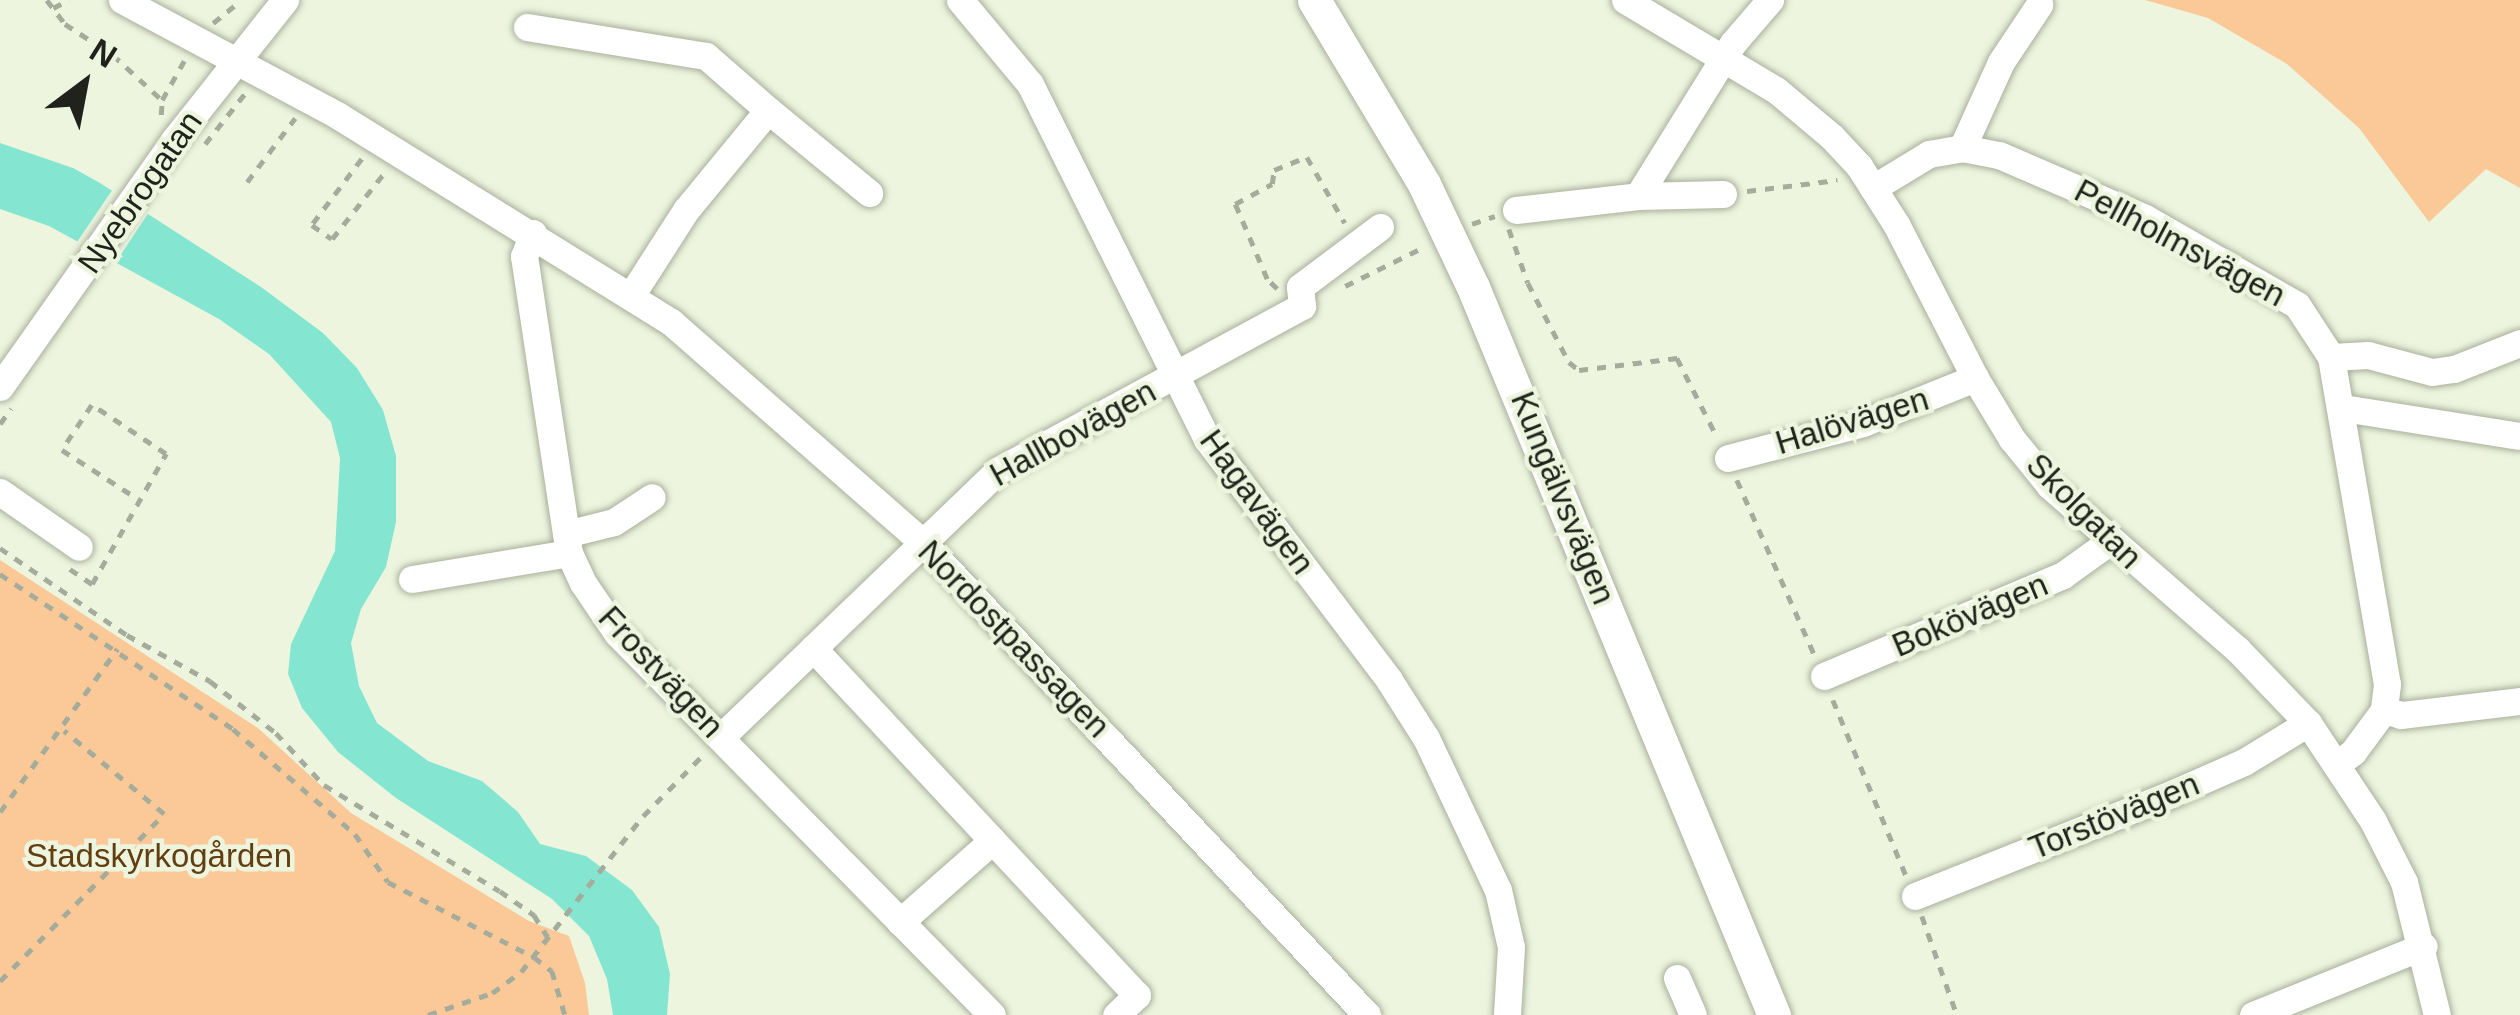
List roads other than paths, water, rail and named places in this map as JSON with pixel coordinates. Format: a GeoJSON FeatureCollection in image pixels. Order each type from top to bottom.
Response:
{"type":"FeatureCollection","features":[{"type":"Feature","properties":{"kind":"main road","name":"Kungälvsvägen"},"geometry":{"type":"LineString","coordinates":[[1314,0],[1424,184],[1473,287],[1774,1015]]}},
{"type":"Feature","properties":{"kind":"street","name":"Nordostpassagen"},"geometry":{"type":"LineString","coordinates":[[122,0],[309,100],[533,233],[632,294],[724,367],[921,541],[1367,1015]]}},
{"type":"Feature","properties":{"kind":"street","name":"Nyebrogatan"},"geometry":{"type":"LineString","coordinates":[[0,387],[233,62],[285,0]]}},
{"type":"Feature","properties":{"kind":"street","name":"Hagavägen"},"geometry":{"type":"LineString","coordinates":[[960,0],[1030,84],[1207,439],[1389,680],[1426,738],[1498,890],[1511,947],[1507,1015]]}},
{"type":"Feature","properties":{"kind":"street","name":"Skolgatan"},"geometry":{"type":"LineString","coordinates":[[1624,0],[1804,110],[1866,177],[1975,378],[2037,470],[2109,542],[2237,650],[2308,723],[2337,764],[2404,883],[2424,946],[2438,1015]]}},
{"type":"Feature","properties":{"kind":"street"},"geometry":{"type":"LineString","coordinates":[[1638,196],[1723,58],[1770,0]]}},
{"type":"Feature","properties":{"kind":"street"},"geometry":{"type":"LineString","coordinates":[[1866,177],[1929,154],[1962,148],[2001,62],[2039,5]]}},
{"type":"Feature","properties":{"kind":"street"},"geometry":{"type":"LineString","coordinates":[[527,27],[706,56],[760,119],[869,193]]}},
{"type":"Feature","properties":{"kind":"street"},"geometry":{"type":"LineString","coordinates":[[632,294],[686,210],[760,119]]}},
{"type":"Feature","properties":{"kind":"street","name":"Pellholmsvägen"},"geometry":{"type":"LineString","coordinates":[[1962,148],[1999,155],[2076,186],[2230,262],[2296,305],[2331,356],[2343,408],[2383,648],[2384,710]]}},
{"type":"Feature","properties":{"kind":"street"},"geometry":{"type":"LineString","coordinates":[[1513,217],[1638,196],[1724,194]]}},
{"type":"Feature","properties":{"kind":"street","name":"Frostvägen"},"geometry":{"type":"LineString","coordinates":[[533,233],[524,256],[568,544],[617,633],[992,1015]]}},
{"type":"Feature","properties":{"kind":"street","name":"Hallbovägen"},"geometry":{"type":"LineString","coordinates":[[721,737],[921,541],[1024,453],[1156,389],[1301,297],[1369,233]]}},
{"type":"Feature","properties":{"kind":"street"},"geometry":{"type":"LineString","coordinates":[[2331,356],[2368,356],[2432,371],[2454,369],[2520,344]]}},
{"type":"Feature","properties":{"kind":"street","name":"Halövägen"},"geometry":{"type":"LineString","coordinates":[[1728,458],[1863,423],[1975,378]]}},
{"type":"Feature","properties":{"kind":"street"},"geometry":{"type":"LineString","coordinates":[[2343,408],[2518,436]]}},
{"type":"Feature","properties":{"kind":"street"},"geometry":{"type":"LineString","coordinates":[[0,492],[79,547]]}},
{"type":"Feature","properties":{"kind":"street"},"geometry":{"type":"LineString","coordinates":[[412,579],[568,544],[652,497]]}},
{"type":"Feature","properties":{"kind":"street","name":"Bokövägen"},"geometry":{"type":"LineString","coordinates":[[1824,676],[2063,575],[2109,542]]}},
{"type":"Feature","properties":{"kind":"street"},"geometry":{"type":"LineString","coordinates":[[813,648],[1137,995],[1116,1015]]}},
{"type":"Feature","properties":{"kind":"street"},"geometry":{"type":"LineString","coordinates":[[2337,764],[2354,752],[2384,710],[2401,715],[2520,701]]}},
{"type":"Feature","properties":{"kind":"street","name":"Torstövägen"},"geometry":{"type":"LineString","coordinates":[[1915,896],[2244,762],[2308,723]]}},
{"type":"Feature","properties":{"kind":"street"},"geometry":{"type":"LineString","coordinates":[[900,922],[992,842]]}},
{"type":"Feature","properties":{"kind":"street"},"geometry":{"type":"LineString","coordinates":[[2253,1015],[2424,946]]}},
{"type":"Feature","properties":{"kind":"street"},"geometry":{"type":"LineString","coordinates":[[1678,978],[1693,1015]]}},
{"type":"Feature","properties":{"kind":"water"},"geometry":{"type":"Polygon","coordinates":[[[0,143],[73,168],[100,183],[261,287],[323,333],[357,368],[383,410],[396,456],[396,522],[386,567],[361,609],[351,643],[359,686],[377,723],[428,761],[482,781],[518,812],[540,844],[586,856],[632,890],[659,927],[670,974],[667,1015],[613,1015],[607,979],[589,936],[552,899],[396,798],[338,752],[302,708],[288,674],[291,644],[335,551],[340,458],[331,422],[269,354],[219,319],[49,226],[0,209],[0,143]]]}},
{"type":"Feature","properties":{"kind":"park label","name":"Stadskyrkogården"},"geometry":{"type":"Point","coordinates":[159,856]}}]}
